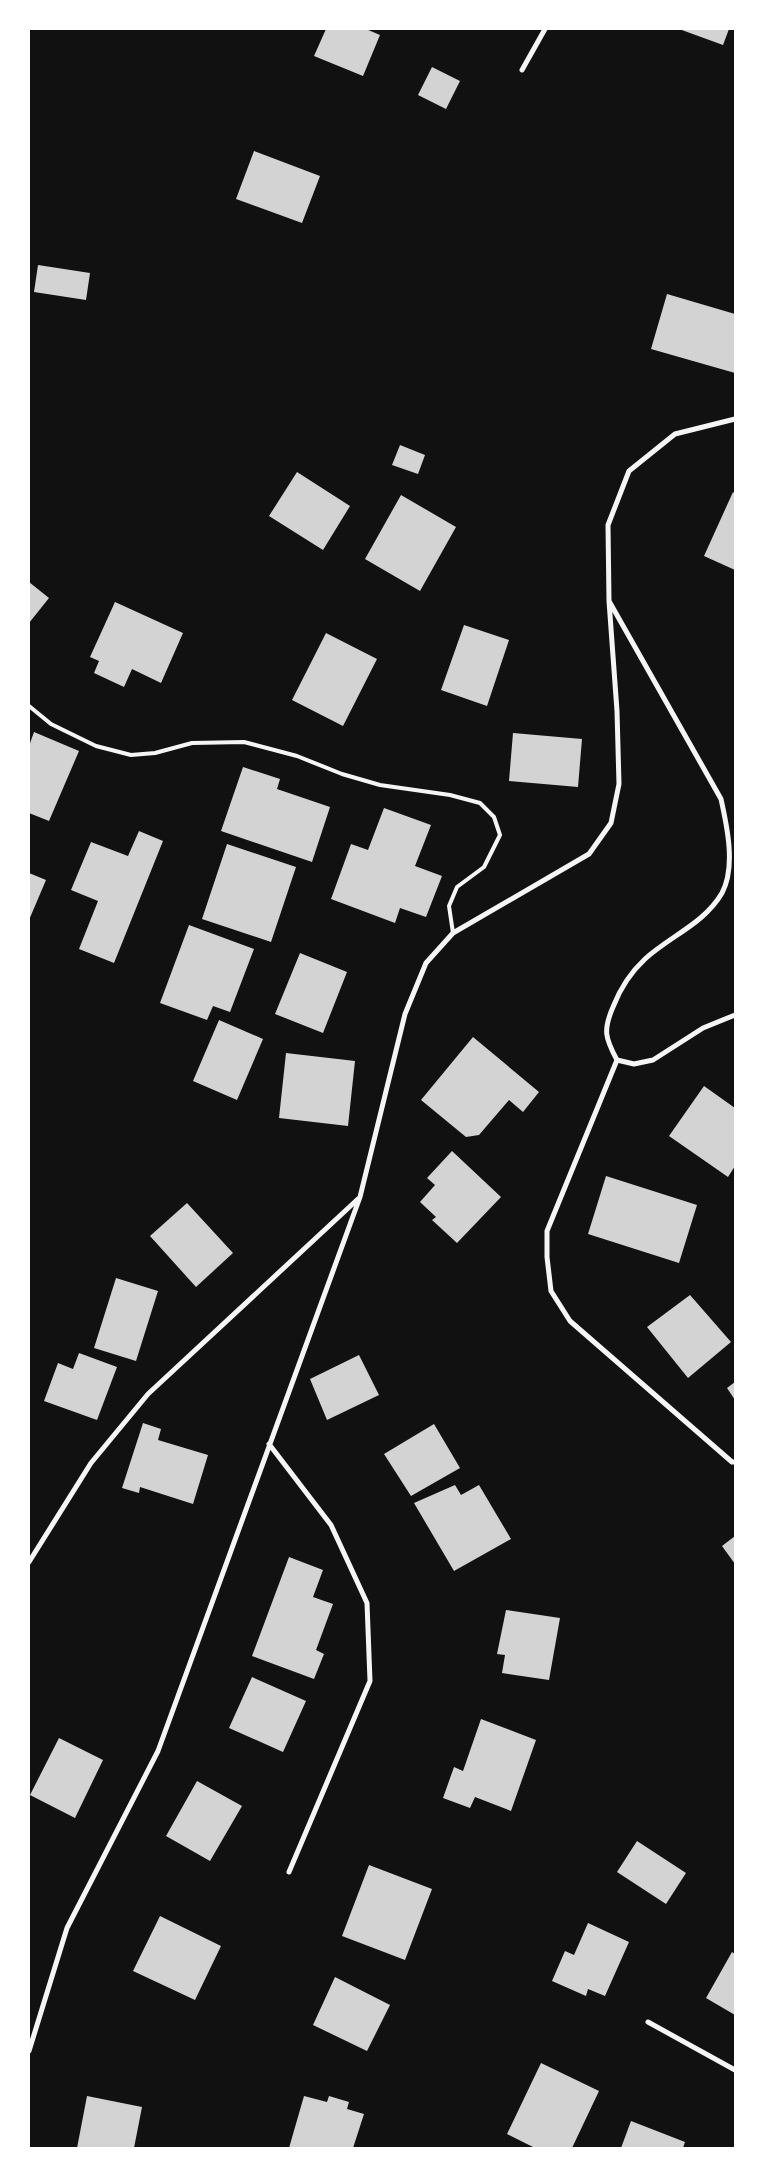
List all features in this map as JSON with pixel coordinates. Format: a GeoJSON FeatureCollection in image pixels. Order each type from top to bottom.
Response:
{"type":"FeatureCollection","features":[{"type":"Feature","properties":{"kind":"street"},"geometry":{"type":"LineString","coordinates":[[522,70],[544,29]]}},
{"type":"Feature","properties":{"kind":"street"},"geometry":{"type":"LineString","coordinates":[[29,2051],[67,1928],[158,1751],[360,1197],[405,1014],[426,963],[453,933],[589,854],[611,823],[619,784],[617,711],[609,601],[608,525],[629,472],[675,434],[735,419]]}},
{"type":"Feature","properties":{"kind":"street"},"geometry":{"type":"LineString","coordinates":[[609,601],[721,799],[729,831],[729,864],[723,892],[704,917],[645,959],[620,990],[606,1025],[608,1044],[617,1060],[634,1064],[653,1060],[703,1028],[735,1015]]}},
{"type":"Feature","properties":{"kind":"street"},"geometry":{"type":"LineString","coordinates":[[617,1060],[547,1231],[547,1258],[551,1291],[570,1321],[735,1462]]}},
{"type":"Feature","properties":{"kind":"street"},"geometry":{"type":"LineString","coordinates":[[29,1562],[91,1463],[148,1394],[360,1197]]}},
{"type":"Feature","properties":{"kind":"street"},"geometry":{"type":"LineString","coordinates":[[269,1444],[331,1525],[367,1603],[370,1681],[289,1872]]}},
{"type":"Feature","properties":{"kind":"street"},"geometry":{"type":"LineString","coordinates":[[648,2022],[735,2070]]}},
{"type":"Feature","properties":{"kind":"lane"},"geometry":{"type":"LineString","coordinates":[[29,706],[51,724],[96,746],[130,755],[155,753],[192,743],[244,742],[297,756],[342,774],[380,785],[450,795],[480,803],[494,817],[500,835],[484,867],[457,887],[449,906],[453,933]]}},
{"type":"Feature","properties":{"kind":"building"},"geometry":{"type":"Polygon","coordinates":[[[326,29],[366,29],[380,35],[363,76],[314,56],[326,29]]]}},
{"type":"Feature","properties":{"kind":"building"},"geometry":{"type":"Polygon","coordinates":[[[679,29],[729,29],[723,45],[679,29]]]}},
{"type":"Feature","properties":{"kind":"building"},"geometry":{"type":"Polygon","coordinates":[[[432,67],[460,81],[446,109],[418,95],[432,67]]]}},
{"type":"Feature","properties":{"kind":"building"},"geometry":{"type":"Polygon","coordinates":[[[254,151],[320,176],[302,223],[236,199],[254,151]]]}},
{"type":"Feature","properties":{"kind":"building"},"geometry":{"type":"Polygon","coordinates":[[[38,265],[90,273],[86,300],[34,292],[38,265]]]}},
{"type":"Feature","properties":{"kind":"building"},"geometry":{"type":"Polygon","coordinates":[[[667,294],[735,314],[735,373],[651,349],[667,294]]]}},
{"type":"Feature","properties":{"kind":"building"},"geometry":{"type":"Polygon","coordinates":[[[400,445],[425,455],[418,474],[392,465],[400,445]]]}},
{"type":"Feature","properties":{"kind":"building"},"geometry":{"type":"Polygon","coordinates":[[[297,472],[350,506],[323,550],[269,516],[297,472]]]}},
{"type":"Feature","properties":{"kind":"building"},"geometry":{"type":"Polygon","coordinates":[[[733,492],[735,494],[735,570],[704,556],[733,492]]]}},
{"type":"Feature","properties":{"kind":"building"},"geometry":{"type":"Polygon","coordinates":[[[401,495],[456,527],[420,591],[365,559],[401,495]]]}},
{"type":"Feature","properties":{"kind":"building"},"geometry":{"type":"Polygon","coordinates":[[[29,582],[49,598],[29,623],[29,582]]]}},
{"type":"Feature","properties":{"kind":"building"},"geometry":{"type":"Polygon","coordinates":[[[115,602],[183,633],[161,683],[132,669],[124,687],[94,673],[99,661],[90,657],[115,602]]]}},
{"type":"Feature","properties":{"kind":"building"},"geometry":{"type":"Polygon","coordinates":[[[464,625],[509,640],[487,706],[441,690],[464,625]]]}},
{"type":"Feature","properties":{"kind":"building"},"geometry":{"type":"Polygon","coordinates":[[[326,633],[377,659],[343,726],[292,700],[326,633]]]}},
{"type":"Feature","properties":{"kind":"building"},"geometry":{"type":"Polygon","coordinates":[[[34,732],[79,751],[49,821],[29,813],[29,746],[34,732]]]}},
{"type":"Feature","properties":{"kind":"building"},"geometry":{"type":"Polygon","coordinates":[[[513,733],[582,739],[578,787],[509,781],[513,733]]]}},
{"type":"Feature","properties":{"kind":"building"},"geometry":{"type":"Polygon","coordinates":[[[243,767],[280,779],[277,789],[330,807],[312,862],[221,831],[243,767]]]}},
{"type":"Feature","properties":{"kind":"building"},"geometry":{"type":"Polygon","coordinates":[[[384,808],[431,825],[415,866],[442,876],[426,917],[400,908],[395,923],[331,899],[351,844],[368,850],[384,808]]]}},
{"type":"Feature","properties":{"kind":"building"},"geometry":{"type":"Polygon","coordinates":[[[139,831],[163,841],[114,963],[79,949],[98,901],[71,890],[91,842],[128,856],[139,831]]]}},
{"type":"Feature","properties":{"kind":"building"},"geometry":{"type":"Polygon","coordinates":[[[227,844],[296,867],[271,942],[202,919],[227,844]]]}},
{"type":"Feature","properties":{"kind":"building"},"geometry":{"type":"Polygon","coordinates":[[[29,873],[46,880],[29,920],[29,873]]]}},
{"type":"Feature","properties":{"kind":"building"},"geometry":{"type":"Polygon","coordinates":[[[189,925],[254,949],[230,1012],[213,1006],[207,1020],[160,1003],[189,925]]]}},
{"type":"Feature","properties":{"kind":"building"},"geometry":{"type":"Polygon","coordinates":[[[300,953],[347,972],[323,1033],[275,1014],[300,953]]]}},
{"type":"Feature","properties":{"kind":"building"},"geometry":{"type":"Polygon","coordinates":[[[219,1020],[263,1039],[237,1100],[193,1081],[219,1020]]]}},
{"type":"Feature","properties":{"kind":"building"},"geometry":{"type":"Polygon","coordinates":[[[473,1037],[539,1092],[523,1112],[509,1100],[479,1135],[466,1137],[421,1100],[473,1037]]]}},
{"type":"Feature","properties":{"kind":"building"},"geometry":{"type":"Polygon","coordinates":[[[286,1053],[355,1061],[348,1126],[279,1118],[286,1053]]]}},
{"type":"Feature","properties":{"kind":"building"},"geometry":{"type":"Polygon","coordinates":[[[704,1086],[735,1108],[735,1166],[728,1177],[669,1136],[704,1086]]]}},
{"type":"Feature","properties":{"kind":"building"},"geometry":{"type":"Polygon","coordinates":[[[452,1151],[501,1197],[457,1243],[432,1220],[436,1217],[420,1202],[435,1185],[427,1178],[452,1151]]]}},
{"type":"Feature","properties":{"kind":"building"},"geometry":{"type":"Polygon","coordinates":[[[606,1176],[697,1205],[679,1263],[588,1234],[606,1176]]]}},
{"type":"Feature","properties":{"kind":"building"},"geometry":{"type":"Polygon","coordinates":[[[187,1203],[233,1253],[196,1287],[150,1236],[187,1203]]]}},
{"type":"Feature","properties":{"kind":"building"},"geometry":{"type":"Polygon","coordinates":[[[116,1278],[158,1291],[136,1361],[94,1348],[116,1278]]]}},
{"type":"Feature","properties":{"kind":"building"},"geometry":{"type":"Polygon","coordinates":[[[690,1295],[731,1342],[688,1378],[647,1327],[690,1295]]]}},
{"type":"Feature","properties":{"kind":"building"},"geometry":{"type":"Polygon","coordinates":[[[79,1353],[117,1367],[97,1420],[44,1401],[58,1363],[73,1369],[79,1353]]]}},
{"type":"Feature","properties":{"kind":"building"},"geometry":{"type":"Polygon","coordinates":[[[359,1355],[379,1395],[327,1420],[310,1379],[359,1355]]]}},
{"type":"Feature","properties":{"kind":"building"},"geometry":{"type":"Polygon","coordinates":[[[735,1382],[735,1400],[727,1388],[735,1382]]]}},
{"type":"Feature","properties":{"kind":"building"},"geometry":{"type":"Polygon","coordinates":[[[143,1423],[161,1429],[158,1440],[208,1455],[193,1504],[140,1487],[139,1493],[122,1488],[143,1423]]]}},
{"type":"Feature","properties":{"kind":"building"},"geometry":{"type":"Polygon","coordinates":[[[434,1424],[460,1468],[411,1496],[384,1454],[434,1424]]]}},
{"type":"Feature","properties":{"kind":"building"},"geometry":{"type":"Polygon","coordinates":[[[455,1485],[461,1495],[479,1485],[511,1539],[454,1571],[414,1503],[455,1485]]]}},
{"type":"Feature","properties":{"kind":"building"},"geometry":{"type":"Polygon","coordinates":[[[735,1536],[735,1564],[722,1546],[735,1536]]]}},
{"type":"Feature","properties":{"kind":"building"},"geometry":{"type":"Polygon","coordinates":[[[289,1557],[323,1570],[313,1597],[333,1604],[316,1650],[324,1654],[314,1679],[252,1656],[289,1557]]]}},
{"type":"Feature","properties":{"kind":"building"},"geometry":{"type":"Polygon","coordinates":[[[506,1610],[560,1618],[549,1680],[502,1673],[505,1655],[497,1654],[506,1610]]]}},
{"type":"Feature","properties":{"kind":"building"},"geometry":{"type":"Polygon","coordinates":[[[252,1677],[306,1701],[283,1752],[229,1728],[252,1677]]]}},
{"type":"Feature","properties":{"kind":"building"},"geometry":{"type":"Polygon","coordinates":[[[481,1719],[536,1740],[511,1811],[475,1797],[470,1808],[443,1798],[454,1767],[463,1771],[481,1719]]]}},
{"type":"Feature","properties":{"kind":"building"},"geometry":{"type":"Polygon","coordinates":[[[59,1738],[103,1760],[75,1818],[30,1795],[59,1738]]]}},
{"type":"Feature","properties":{"kind":"building"},"geometry":{"type":"Polygon","coordinates":[[[197,1781],[242,1806],[210,1861],[166,1836],[197,1781]]]}},
{"type":"Feature","properties":{"kind":"building"},"geometry":{"type":"Polygon","coordinates":[[[637,1841],[686,1873],[666,1904],[617,1872],[637,1841]]]}},
{"type":"Feature","properties":{"kind":"building"},"geometry":{"type":"Polygon","coordinates":[[[369,1865],[432,1889],[405,1960],[342,1936],[369,1865]]]}},
{"type":"Feature","properties":{"kind":"building"},"geometry":{"type":"Polygon","coordinates":[[[160,1916],[221,1946],[195,2000],[133,1971],[160,1916]]]}},
{"type":"Feature","properties":{"kind":"building"},"geometry":{"type":"Polygon","coordinates":[[[588,1923],[629,1942],[605,1996],[588,1989],[586,1996],[552,1981],[565,1951],[574,1955],[588,1923]]]}},
{"type":"Feature","properties":{"kind":"building"},"geometry":{"type":"Polygon","coordinates":[[[732,1952],[735,1954],[735,2015],[706,1998],[732,1952]]]}},
{"type":"Feature","properties":{"kind":"building"},"geometry":{"type":"Polygon","coordinates":[[[335,1977],[390,2005],[367,2051],[313,2025],[335,1977]]]}},
{"type":"Feature","properties":{"kind":"building"},"geometry":{"type":"Polygon","coordinates":[[[541,2063],[599,2091],[572,2148],[535,2148],[507,2134],[541,2063]]]}},
{"type":"Feature","properties":{"kind":"building"},"geometry":{"type":"Polygon","coordinates":[[[87,2096],[142,2107],[134,2148],[77,2148],[87,2096]]]}},
{"type":"Feature","properties":{"kind":"building"},"geometry":{"type":"Polygon","coordinates":[[[304,2096],[327,2102],[329,2096],[349,2102],[347,2109],[364,2114],[353,2148],[289,2148],[304,2096]]]}},
{"type":"Feature","properties":{"kind":"building"},"geometry":{"type":"Polygon","coordinates":[[[631,2121],[685,2142],[683,2148],[621,2148],[631,2121]]]}}]}
